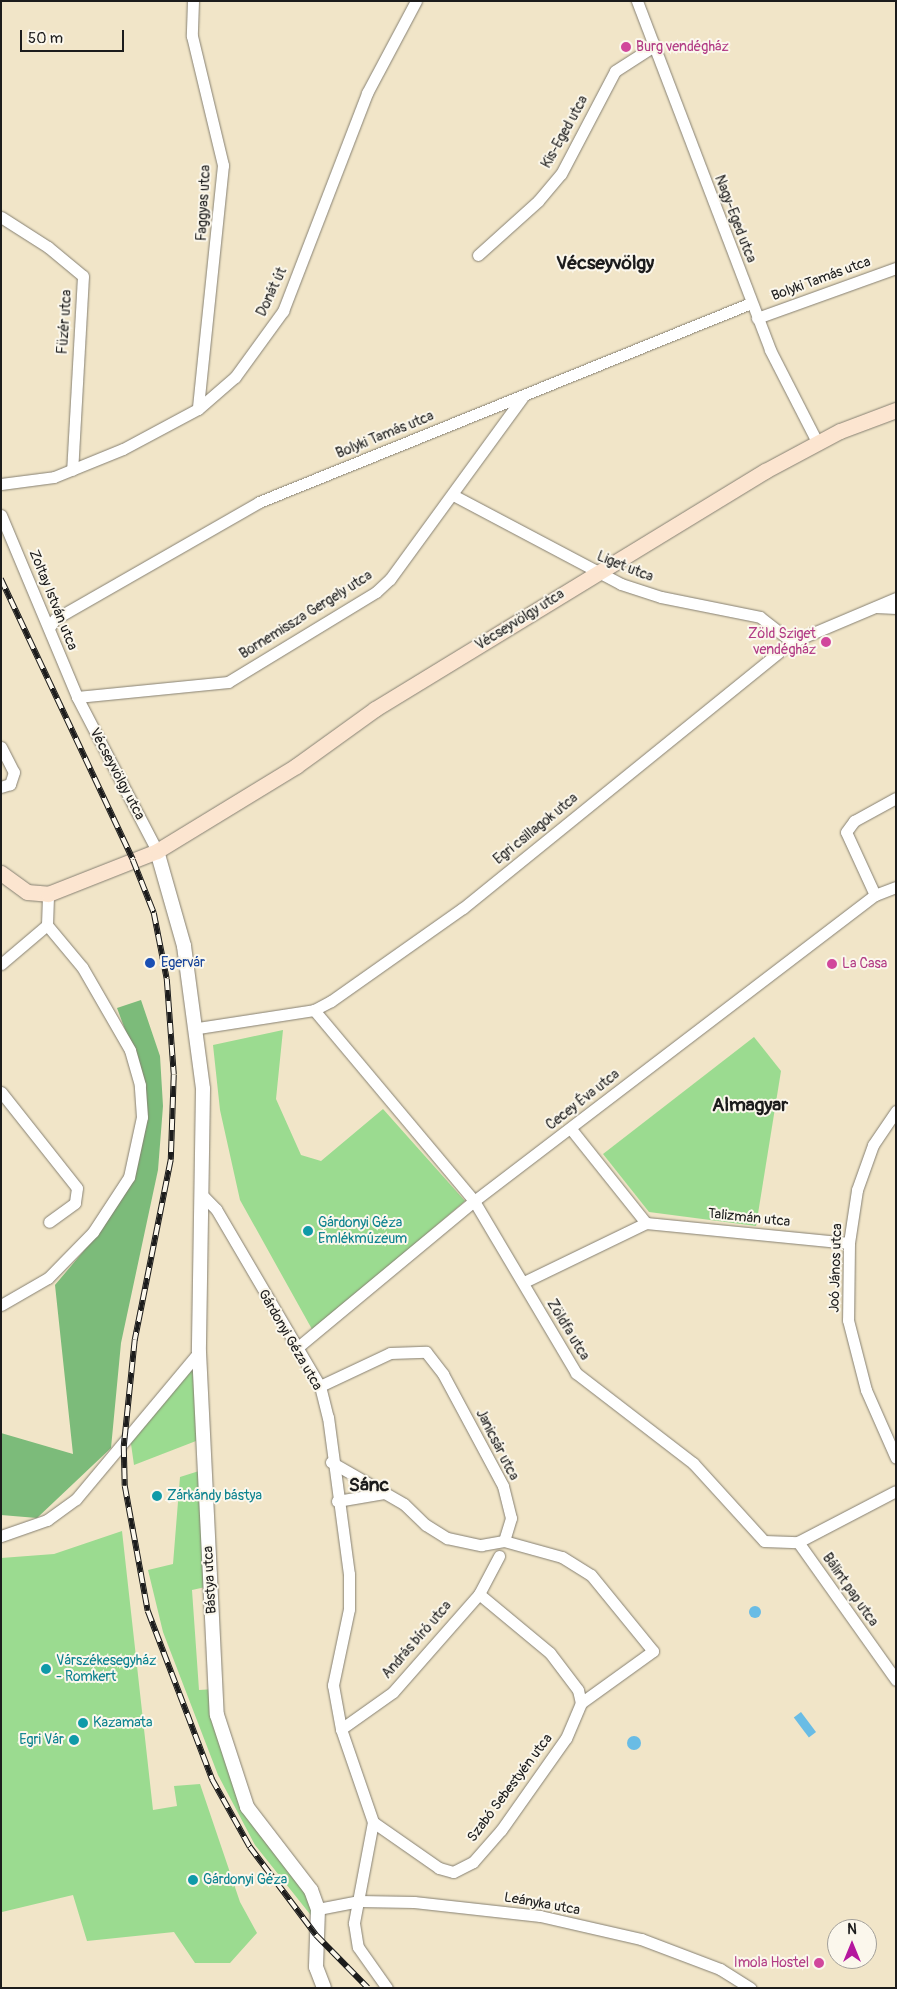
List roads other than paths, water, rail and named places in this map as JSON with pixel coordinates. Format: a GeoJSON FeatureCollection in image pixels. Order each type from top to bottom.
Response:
{"type":"FeatureCollection","features":[{"type":"Feature","properties":{"kind":"main road","name":"Vécseyvölgy utca"},"geometry":{"type":"LineString","coordinates":[[48,894],[157,850],[596,573],[817,442],[896,410]]}},
{"type":"Feature","properties":{"kind":"main road"},"geometry":{"type":"LineString","coordinates":[[1,873],[26,892],[48,894]]}},
{"type":"Feature","properties":{"kind":"street","name":"Faggyas utca"},"geometry":{"type":"LineString","coordinates":[[193,1],[192,36],[223,165],[198,409]]}},
{"type":"Feature","properties":{"kind":"street","name":"Donát út"},"geometry":{"type":"LineString","coordinates":[[1,484],[72,470],[198,409],[235,377],[283,311],[367,93],[416,1]]}},
{"type":"Feature","properties":{"kind":"street","name":"Nagy-Eged utca"},"geometry":{"type":"LineString","coordinates":[[637,1],[757,318],[817,442]]}},
{"type":"Feature","properties":{"kind":"street","name":"Kis-Eged utca"},"geometry":{"type":"LineString","coordinates":[[478,255],[538,201],[561,174],[615,71],[654,46]]}},
{"type":"Feature","properties":{"kind":"street","name":"Füzér utca"},"geometry":{"type":"LineString","coordinates":[[1,217],[48,246],[83,276],[72,470]]}},
{"type":"Feature","properties":{"kind":"street","name":"Bolyki Tamás utca"},"geometry":{"type":"LineString","coordinates":[[757,318],[896,268]]}},
{"type":"Feature","properties":{"kind":"street","name":"Bolyki Tamás utca"},"geometry":{"type":"LineString","coordinates":[[49,628],[55,619],[259,502],[522,398],[751,303]]}},
{"type":"Feature","properties":{"kind":"street","name":"Bornemissza Gergely utca"},"geometry":{"type":"LineString","coordinates":[[77,697],[228,682],[376,592],[453,495],[522,398]]}},
{"type":"Feature","properties":{"kind":"street","name":"Liget utca"},"geometry":{"type":"LineString","coordinates":[[453,495],[596,573],[661,597],[760,617],[792,642]]}},
{"type":"Feature","properties":{"kind":"street","name":"Zoltay István utca"},"geometry":{"type":"LineString","coordinates":[[1,515],[77,697]]}},
{"type":"Feature","properties":{"kind":"street","name":"Egri csillagok utca"},"geometry":{"type":"LineString","coordinates":[[198,1028],[314,1010],[463,908],[792,642],[872,606],[896,598]]}},
{"type":"Feature","properties":{"kind":"street","name":"Egri csillagok utca"},"geometry":{"type":"LineString","coordinates":[[872,606],[896,608]]}},
{"type":"Feature","properties":{"kind":"street","name":"Vécseyvölgy utca"},"geometry":{"type":"LineString","coordinates":[[77,697],[157,850]]}},
{"type":"Feature","properties":{"kind":"street"},"geometry":{"type":"LineString","coordinates":[[1,747],[14,772],[10,784],[1,787]]}},
{"type":"Feature","properties":{"kind":"street"},"geometry":{"type":"LineString","coordinates":[[875,895],[846,832],[854,821],[896,798]]}},
{"type":"Feature","properties":{"kind":"street"},"geometry":{"type":"LineString","coordinates":[[157,850],[184,946],[198,1028],[203,1089],[204,1197]]}},
{"type":"Feature","properties":{"kind":"street","name":"Cecey Éva utca"},"geometry":{"type":"LineString","coordinates":[[298,1347],[474,1202],[875,895],[896,887]]}},
{"type":"Feature","properties":{"kind":"street"},"geometry":{"type":"LineString","coordinates":[[1,1305],[48,1278],[93,1232],[129,1177],[142,1118],[140,1085],[130,1050],[82,966],[47,925],[48,894]]}},
{"type":"Feature","properties":{"kind":"street"},"geometry":{"type":"LineString","coordinates":[[1,964],[47,925]]}},
{"type":"Feature","properties":{"kind":"street","name":"Zöldfa utca"},"geometry":{"type":"LineString","coordinates":[[314,1010],[474,1202],[524,1282],[576,1373],[693,1463],[764,1541],[798,1542],[896,1491]]}},
{"type":"Feature","properties":{"kind":"street"},"geometry":{"type":"LineString","coordinates":[[1,1092],[77,1188],[75,1203],[49,1222]]}},
{"type":"Feature","properties":{"kind":"street","name":"Joó János utca"},"geometry":{"type":"LineString","coordinates":[[896,1112],[867,1163],[857,1190],[849,1243],[848,1320],[866,1390],[896,1458]]}},
{"type":"Feature","properties":{"kind":"street"},"geometry":{"type":"LineString","coordinates":[[524,1282],[646,1223],[571,1128]]}},
{"type":"Feature","properties":{"kind":"street","name":"Gárdonyi Géza utca"},"geometry":{"type":"LineString","coordinates":[[204,1197],[216,1209],[320,1386],[349,1574],[349,1609],[333,1685],[341,1729],[373,1822],[354,1924],[358,1947],[387,1988]]}},
{"type":"Feature","properties":{"kind":"street","name":"Bástya utca"},"geometry":{"type":"LineString","coordinates":[[204,1197],[198,1352],[221,1732],[247,1807],[311,1890],[318,1909],[316,1967],[324,1988]]}},
{"type":"Feature","properties":{"kind":"street","name":"Talizmán utca"},"geometry":{"type":"LineString","coordinates":[[646,1223],[849,1243]]}},
{"type":"Feature","properties":{"kind":"street"},"geometry":{"type":"LineString","coordinates":[[1,1536],[47,1520],[76,1498],[198,1352]]}},
{"type":"Feature","properties":{"kind":"street","name":"Janicsár utca"},"geometry":{"type":"LineString","coordinates":[[320,1386],[390,1353],[426,1352],[443,1374],[503,1486],[511,1518],[504,1541]]}},
{"type":"Feature","properties":{"kind":"street"},"geometry":{"type":"LineString","coordinates":[[331,1462],[386,1493],[447,1538],[481,1545],[504,1541],[562,1557],[591,1575],[653,1651],[581,1703],[578,1690],[550,1653],[479,1594]]}},
{"type":"Feature","properties":{"kind":"street"},"geometry":{"type":"LineString","coordinates":[[337,1501],[386,1493]]}},
{"type":"Feature","properties":{"kind":"street","name":"Bálint pap utca"},"geometry":{"type":"LineString","coordinates":[[798,1542],[896,1680]]}},
{"type":"Feature","properties":{"kind":"street","name":"András bíró utca"},"geometry":{"type":"LineString","coordinates":[[341,1729],[393,1692],[479,1594],[499,1556]]}},
{"type":"Feature","properties":{"kind":"street","name":"Szabó Sebestyén utca"},"geometry":{"type":"LineString","coordinates":[[373,1822],[438,1868],[453,1872],[473,1862],[501,1830],[566,1738],[581,1703]]}},
{"type":"Feature","properties":{"kind":"street","name":"Leányka utca"},"geometry":{"type":"LineString","coordinates":[[318,1909],[359,1901],[540,1916],[641,1939],[720,1969],[751,1988]]}},
{"type":"Feature","properties":{"kind":"water"},"geometry":{"type":"Polygon","coordinates":[[[755,1606],[761,1612],[755,1618],[749,1612],[755,1606]]]}},
{"type":"Feature","properties":{"kind":"water"},"geometry":{"type":"Polygon","coordinates":[[[801,1712],[816,1732],[809,1737],[794,1717],[801,1712]]]}},
{"type":"Feature","properties":{"kind":"water"},"geometry":{"type":"Polygon","coordinates":[[[634,1736],[639,1738],[641,1743],[639,1748],[634,1750],[629,1748],[627,1743],[629,1738],[634,1736]]]}},
{"type":"Feature","properties":{"kind":"railway"},"geometry":{"type":"LineString","coordinates":[[1,579],[133,860],[154,913],[167,979],[174,1075],[171,1160],[135,1340],[124,1446],[125,1486],[148,1611],[212,1779],[250,1847],[316,1935],[368,1988]]}},
{"type":"Feature","properties":{"kind":"place","name":"Burg vendégház"},"geometry":{"type":"Point","coordinates":[626,47]}},
{"type":"Feature","properties":{"kind":"place","name":"Zöld Sziget vendégház"},"geometry":{"type":"Point","coordinates":[826,642]}},
{"type":"Feature","properties":{"kind":"place","name":"Egervár"},"geometry":{"type":"Point","coordinates":[150,963]}},
{"type":"Feature","properties":{"kind":"place","name":"La Casa"},"geometry":{"type":"Point","coordinates":[832,964]}},
{"type":"Feature","properties":{"kind":"place","name":"Gárdonyi Géza Emlékmúzeum"},"geometry":{"type":"Point","coordinates":[308,1231]}},
{"type":"Feature","properties":{"kind":"place","name":"Zárkándy bástya"},"geometry":{"type":"Point","coordinates":[157,1496]}},
{"type":"Feature","properties":{"kind":"place","name":"Várszékesegyház - Romkert"},"geometry":{"type":"Point","coordinates":[46,1669]}},
{"type":"Feature","properties":{"kind":"place","name":"Kazamata"},"geometry":{"type":"Point","coordinates":[83,1723]}},
{"type":"Feature","properties":{"kind":"place","name":"Egri Vár"},"geometry":{"type":"Point","coordinates":[74,1740]}},
{"type":"Feature","properties":{"kind":"place","name":"Gárdonyi Géza"},"geometry":{"type":"Point","coordinates":[193,1880]}},
{"type":"Feature","properties":{"kind":"place","name":"Imola Hostel"},"geometry":{"type":"Point","coordinates":[819,1963]}},
{"type":"Feature","properties":{"kind":"district","name":"Vécseyvölgy"},"geometry":{"type":"Point","coordinates":[605,264]}},
{"type":"Feature","properties":{"kind":"district","name":"Almagyar"},"geometry":{"type":"Point","coordinates":[750,1106]}},
{"type":"Feature","properties":{"kind":"district","name":"Sánc"},"geometry":{"type":"Point","coordinates":[369,1486]}}]}
